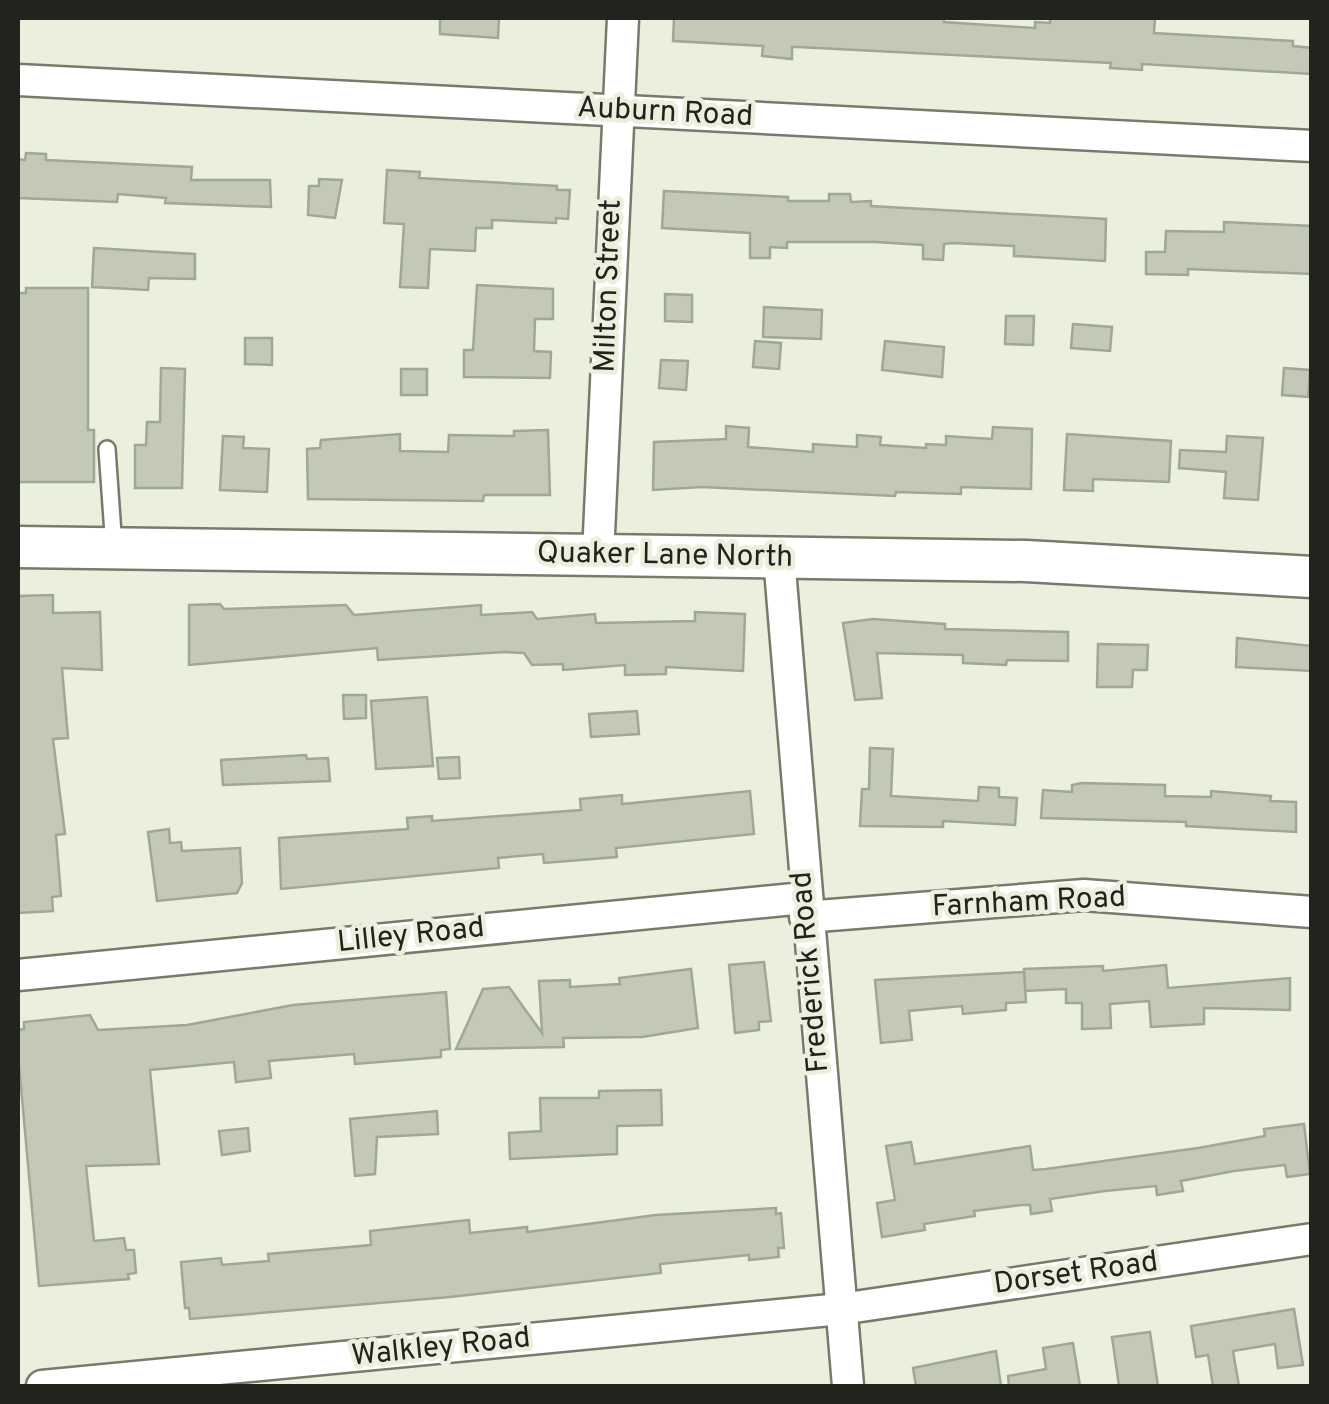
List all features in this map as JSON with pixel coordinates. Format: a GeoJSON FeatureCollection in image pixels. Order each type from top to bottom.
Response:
{"type":"FeatureCollection","features":[{"type":"Feature","properties":{"kind":"street","name":"Milton Street"},"geometry":{"type":"LineString","coordinates":[[598,555],[623,18]]}},
{"type":"Feature","properties":{"kind":"street","name":"Auburn Road"},"geometry":{"type":"LineString","coordinates":[[18,80],[1312,146]]}},
{"type":"Feature","properties":{"kind":"street","name":"Quaker Lane North"},"geometry":{"type":"LineString","coordinates":[[18,547],[1026,561],[1312,577]]}},
{"type":"Feature","properties":{"kind":"street","name":"Frederick Road"},"geometry":{"type":"LineString","coordinates":[[779,557],[805,907],[848,1386]]}},
{"type":"Feature","properties":{"kind":"street","name":"Farnham Road"},"geometry":{"type":"LineString","coordinates":[[805,907],[1084,895],[1312,912]]}},
{"type":"Feature","properties":{"kind":"street","name":"Lilley Road"},"geometry":{"type":"LineString","coordinates":[[18,975],[805,907]]}},
{"type":"Feature","properties":{"kind":"street","name":"Dorset Road"},"geometry":{"type":"LineString","coordinates":[[841,1309],[1312,1240]]}},
{"type":"Feature","properties":{"kind":"street","name":"Walkley Road"},"geometry":{"type":"LineString","coordinates":[[42,1386],[841,1309]]}},
{"type":"Feature","properties":{"kind":"lane"},"geometry":{"type":"LineString","coordinates":[[107,449],[114,548]]}},
{"type":"Feature","properties":{"kind":"building"},"geometry":{"type":"Polygon","coordinates":[[[440,18],[499,18],[498,38],[440,34],[440,18]]]}},
{"type":"Feature","properties":{"kind":"building"},"geometry":{"type":"Polygon","coordinates":[[[674,18],[944,18],[944,22],[1035,28],[1035,22],[1050,23],[1050,18],[1155,18],[1154,33],[1293,41],[1293,46],[1312,48],[1312,74],[1142,64],[1142,70],[1110,68],[1111,63],[797,47],[792,47],[792,59],[762,56],[763,46],[673,41],[674,18]]]}},
{"type":"Feature","properties":{"kind":"building"},"geometry":{"type":"Polygon","coordinates":[[[26,153],[46,154],[46,160],[192,167],[191,180],[270,180],[271,207],[165,203],[166,198],[118,194],[117,202],[18,198],[18,159],[25,160],[26,153]]]}},
{"type":"Feature","properties":{"kind":"building"},"geometry":{"type":"Polygon","coordinates":[[[387,170],[420,172],[419,178],[557,186],[557,190],[570,190],[568,219],[556,218],[556,223],[492,220],[492,228],[476,228],[475,251],[430,249],[428,288],[400,287],[404,224],[384,223],[387,170]]]}},
{"type":"Feature","properties":{"kind":"building"},"geometry":{"type":"Polygon","coordinates":[[[319,179],[342,180],[335,218],[308,215],[309,186],[319,186],[319,179]]]}},
{"type":"Feature","properties":{"kind":"building"},"geometry":{"type":"Polygon","coordinates":[[[664,191],[788,197],[788,201],[829,201],[829,194],[850,194],[851,202],[871,201],[871,206],[1106,219],[1105,261],[1014,256],[1014,246],[952,243],[944,244],[943,260],[923,259],[923,245],[875,242],[787,242],[787,248],[770,247],[770,258],[750,258],[750,233],[662,228],[664,191]]]}},
{"type":"Feature","properties":{"kind":"building"},"geometry":{"type":"Polygon","coordinates":[[[1224,222],[1312,226],[1312,274],[1188,269],[1188,275],[1146,274],[1146,252],[1165,252],[1166,231],[1224,232],[1224,222]]]}},
{"type":"Feature","properties":{"kind":"building"},"geometry":{"type":"Polygon","coordinates":[[[94,248],[195,254],[195,279],[149,278],[148,290],[92,287],[94,248]]]}},
{"type":"Feature","properties":{"kind":"building"},"geometry":{"type":"Polygon","coordinates":[[[477,285],[553,289],[553,319],[535,319],[534,351],[551,352],[550,378],[464,377],[464,350],[473,350],[477,285]]]}},
{"type":"Feature","properties":{"kind":"building"},"geometry":{"type":"Polygon","coordinates":[[[26,288],[88,288],[88,430],[94,430],[94,482],[18,482],[18,293],[26,293],[26,288]]]}},
{"type":"Feature","properties":{"kind":"building"},"geometry":{"type":"Polygon","coordinates":[[[665,294],[692,295],[692,322],[665,321],[665,294]]]}},
{"type":"Feature","properties":{"kind":"building"},"geometry":{"type":"Polygon","coordinates":[[[764,307],[822,310],[821,339],[763,337],[764,307]]]}},
{"type":"Feature","properties":{"kind":"building"},"geometry":{"type":"Polygon","coordinates":[[[1006,316],[1034,316],[1033,345],[1005,344],[1006,316]]]}},
{"type":"Feature","properties":{"kind":"building"},"geometry":{"type":"Polygon","coordinates":[[[1073,324],[1112,327],[1110,351],[1071,348],[1073,324]]]}},
{"type":"Feature","properties":{"kind":"building"},"geometry":{"type":"Polygon","coordinates":[[[245,338],[272,338],[272,365],[245,364],[245,338]]]}},
{"type":"Feature","properties":{"kind":"building"},"geometry":{"type":"Polygon","coordinates":[[[755,341],[781,343],[779,369],[753,367],[755,341]]]}},
{"type":"Feature","properties":{"kind":"building"},"geometry":{"type":"Polygon","coordinates":[[[885,341],[944,347],[942,377],[882,370],[885,341]]]}},
{"type":"Feature","properties":{"kind":"building"},"geometry":{"type":"Polygon","coordinates":[[[661,360],[688,361],[686,390],[659,388],[661,360]]]}},
{"type":"Feature","properties":{"kind":"building"},"geometry":{"type":"Polygon","coordinates":[[[161,368],[185,369],[182,488],[135,488],[135,445],[146,445],[147,422],[160,422],[161,368]]]}},
{"type":"Feature","properties":{"kind":"building"},"geometry":{"type":"Polygon","coordinates":[[[1284,368],[1310,370],[1308,397],[1282,395],[1284,368]]]}},
{"type":"Feature","properties":{"kind":"building"},"geometry":{"type":"Polygon","coordinates":[[[401,369],[427,369],[427,395],[401,395],[401,369]]]}},
{"type":"Feature","properties":{"kind":"building"},"geometry":{"type":"Polygon","coordinates":[[[726,426],[749,428],[748,447],[813,452],[813,444],[857,447],[857,435],[881,437],[880,445],[926,448],[926,444],[946,445],[946,436],[992,439],[993,427],[1032,429],[1031,489],[961,487],[961,494],[896,492],[895,496],[702,487],[653,490],[654,442],[726,439],[726,426]]]}},
{"type":"Feature","properties":{"kind":"building"},"geometry":{"type":"Polygon","coordinates":[[[548,430],[550,495],[484,495],[483,501],[308,499],[307,449],[320,448],[321,440],[400,434],[400,451],[448,452],[449,435],[514,436],[514,431],[548,430]]]}},
{"type":"Feature","properties":{"kind":"building"},"geometry":{"type":"Polygon","coordinates":[[[1067,434],[1171,441],[1169,482],[1093,479],[1093,491],[1064,490],[1067,434]]]}},
{"type":"Feature","properties":{"kind":"building"},"geometry":{"type":"Polygon","coordinates":[[[223,436],[244,437],[243,448],[269,449],[267,492],[220,490],[223,436]]]}},
{"type":"Feature","properties":{"kind":"building"},"geometry":{"type":"Polygon","coordinates":[[[1227,436],[1263,438],[1258,500],[1224,498],[1226,472],[1179,468],[1180,450],[1226,452],[1227,436]]]}},
{"type":"Feature","properties":{"kind":"building"},"geometry":{"type":"Polygon","coordinates":[[[53,595],[53,613],[100,612],[102,670],[62,668],[68,738],[53,739],[65,834],[56,835],[61,896],[52,897],[53,911],[18,913],[18,596],[53,595]]]}},
{"type":"Feature","properties":{"kind":"building"},"geometry":{"type":"Polygon","coordinates":[[[220,604],[224,609],[346,605],[354,615],[481,605],[481,615],[532,612],[537,619],[595,614],[596,623],[695,621],[695,612],[745,614],[743,671],[666,667],[666,674],[625,675],[625,665],[563,670],[563,664],[532,665],[524,653],[504,652],[378,660],[377,648],[189,665],[189,605],[220,604]]]}},
{"type":"Feature","properties":{"kind":"building"},"geometry":{"type":"Polygon","coordinates":[[[873,619],[945,624],[945,629],[1068,632],[1068,661],[1007,660],[1006,665],[963,663],[963,655],[877,653],[882,698],[855,700],[843,623],[873,619]]]}},
{"type":"Feature","properties":{"kind":"building"},"geometry":{"type":"Polygon","coordinates":[[[1237,638],[1312,646],[1312,671],[1236,667],[1237,638]]]}},
{"type":"Feature","properties":{"kind":"building"},"geometry":{"type":"Polygon","coordinates":[[[1098,644],[1148,645],[1147,670],[1133,670],[1132,687],[1097,687],[1098,644]]]}},
{"type":"Feature","properties":{"kind":"building"},"geometry":{"type":"Polygon","coordinates":[[[343,695],[366,695],[366,718],[344,719],[343,695]]]}},
{"type":"Feature","properties":{"kind":"building"},"geometry":{"type":"Polygon","coordinates":[[[427,697],[433,766],[376,769],[371,701],[427,697]]]}},
{"type":"Feature","properties":{"kind":"building"},"geometry":{"type":"Polygon","coordinates":[[[637,711],[639,734],[591,737],[589,714],[637,711]]]}},
{"type":"Feature","properties":{"kind":"building"},"geometry":{"type":"Polygon","coordinates":[[[870,748],[893,749],[891,796],[978,801],[979,787],[999,788],[999,797],[1017,798],[1015,825],[943,821],[943,827],[860,826],[862,789],[869,789],[870,748]]]}},
{"type":"Feature","properties":{"kind":"building"},"geometry":{"type":"Polygon","coordinates":[[[306,755],[307,759],[328,758],[330,781],[223,785],[221,760],[306,755]]]}},
{"type":"Feature","properties":{"kind":"building"},"geometry":{"type":"Polygon","coordinates":[[[459,757],[460,778],[439,779],[437,758],[459,757]]]}},
{"type":"Feature","properties":{"kind":"building"},"geometry":{"type":"Polygon","coordinates":[[[1072,785],[1165,785],[1165,796],[1211,797],[1211,791],[1271,796],[1270,801],[1296,802],[1296,832],[1186,826],[1186,822],[1041,818],[1043,790],[1072,792],[1072,785]]]}},
{"type":"Feature","properties":{"kind":"building"},"geometry":{"type":"Polygon","coordinates":[[[750,791],[754,834],[616,848],[617,857],[544,863],[543,854],[498,858],[499,868],[281,889],[279,838],[408,829],[407,818],[432,816],[432,821],[581,810],[580,799],[622,795],[622,804],[750,791]]]}},
{"type":"Feature","properties":{"kind":"building"},"geometry":{"type":"Polygon","coordinates":[[[169,829],[170,843],[181,842],[182,851],[240,848],[242,883],[237,893],[157,901],[148,832],[169,829]]]}},
{"type":"Feature","properties":{"kind":"building"},"geometry":{"type":"Polygon","coordinates":[[[764,962],[771,1021],[759,1022],[759,1030],[735,1033],[729,965],[764,962]]]}},
{"type":"Feature","properties":{"kind":"building"},"geometry":{"type":"Polygon","coordinates":[[[1166,965],[1168,988],[1290,978],[1290,1010],[1204,1008],[1204,1024],[1151,1027],[1149,1001],[1110,1004],[1111,1028],[1082,1029],[1082,1003],[1066,1003],[1066,989],[1025,991],[1024,969],[1103,966],[1103,971],[1166,965]]]}},
{"type":"Feature","properties":{"kind":"building"},"geometry":{"type":"Polygon","coordinates":[[[691,969],[698,1028],[642,1037],[563,1038],[564,1047],[456,1049],[483,989],[509,987],[542,1033],[539,981],[570,980],[570,987],[620,984],[619,978],[691,969]]]}},
{"type":"Feature","properties":{"kind":"building"},"geometry":{"type":"Polygon","coordinates":[[[1024,972],[1026,1002],[1006,1003],[1006,1010],[963,1014],[962,1006],[909,1011],[912,1040],[881,1043],[875,980],[1024,972]]]}},
{"type":"Feature","properties":{"kind":"building"},"geometry":{"type":"Polygon","coordinates":[[[446,992],[450,1049],[441,1050],[441,1057],[355,1064],[354,1054],[269,1061],[271,1078],[236,1082],[234,1062],[150,1070],[159,1164],[86,1166],[94,1241],[124,1238],[126,1250],[134,1250],[136,1273],[128,1274],[129,1279],[39,1286],[18,1054],[18,1030],[24,1029],[24,1022],[90,1015],[98,1030],[187,1025],[293,1005],[446,992]]]}},
{"type":"Feature","properties":{"kind":"building"},"geometry":{"type":"Polygon","coordinates":[[[661,1090],[662,1125],[617,1126],[617,1154],[510,1159],[509,1133],[541,1131],[540,1098],[599,1098],[599,1091],[661,1090]]]}},
{"type":"Feature","properties":{"kind":"building"},"geometry":{"type":"Polygon","coordinates":[[[437,1111],[438,1134],[377,1137],[375,1174],[355,1176],[350,1119],[437,1111]]]}},
{"type":"Feature","properties":{"kind":"building"},"geometry":{"type":"Polygon","coordinates":[[[1304,1124],[1310,1174],[1287,1177],[1285,1165],[1234,1171],[1181,1181],[1183,1191],[1157,1195],[1156,1186],[1050,1199],[1052,1211],[1031,1214],[1030,1205],[1021,1205],[974,1211],[975,1216],[924,1224],[925,1230],[882,1237],[877,1203],[895,1200],[886,1146],[911,1142],[915,1164],[1030,1146],[1033,1170],[1198,1148],[1265,1136],[1264,1129],[1304,1124]]]}},
{"type":"Feature","properties":{"kind":"building"},"geometry":{"type":"Polygon","coordinates":[[[248,1128],[250,1151],[222,1155],[219,1131],[248,1128]]]}},
{"type":"Feature","properties":{"kind":"building"},"geometry":{"type":"Polygon","coordinates":[[[776,1208],[776,1214],[781,1213],[784,1248],[778,1248],[779,1257],[749,1260],[749,1255],[660,1264],[661,1273],[450,1297],[190,1319],[189,1308],[185,1308],[181,1262],[221,1258],[222,1265],[269,1261],[268,1254],[371,1245],[370,1231],[469,1220],[470,1233],[527,1227],[527,1232],[656,1215],[776,1208]]]}},
{"type":"Feature","properties":{"kind":"building"},"geometry":{"type":"Polygon","coordinates":[[[1294,1309],[1303,1365],[1278,1368],[1275,1344],[1233,1351],[1239,1386],[1213,1386],[1208,1355],[1196,1357],[1191,1326],[1294,1309]]]}},
{"type":"Feature","properties":{"kind":"building"},"geometry":{"type":"Polygon","coordinates":[[[1150,1332],[1158,1386],[1119,1386],[1112,1337],[1150,1332]]]}},
{"type":"Feature","properties":{"kind":"building"},"geometry":{"type":"Polygon","coordinates":[[[1073,1343],[1080,1386],[1009,1386],[1008,1376],[1046,1369],[1043,1348],[1073,1343]]]}},
{"type":"Feature","properties":{"kind":"building"},"geometry":{"type":"Polygon","coordinates":[[[996,1351],[1001,1386],[916,1386],[913,1368],[996,1351]]]}}]}
